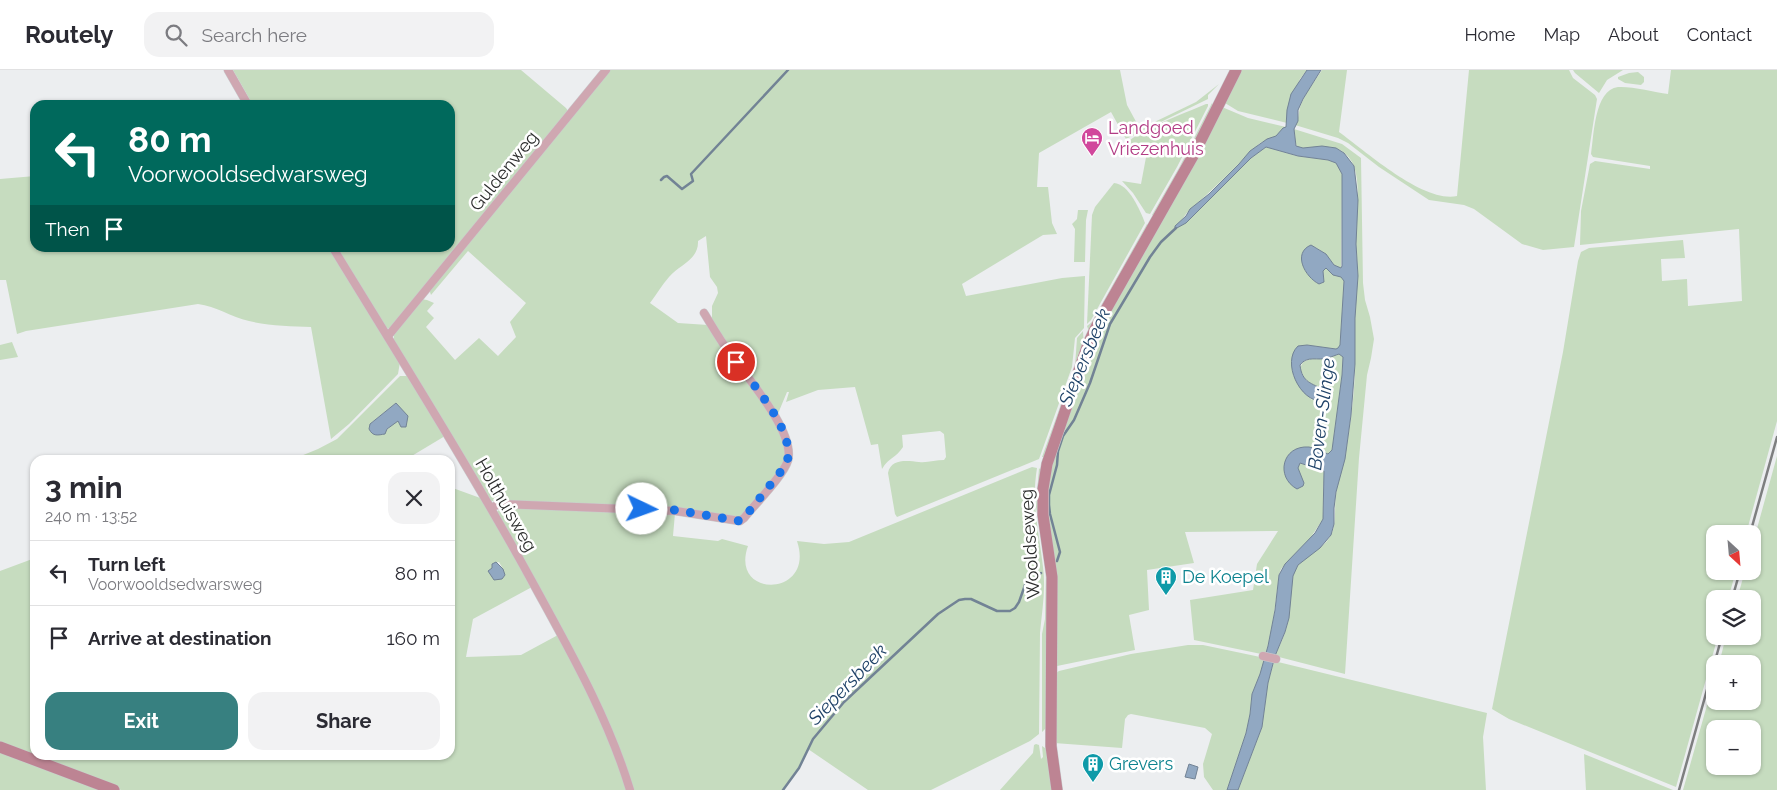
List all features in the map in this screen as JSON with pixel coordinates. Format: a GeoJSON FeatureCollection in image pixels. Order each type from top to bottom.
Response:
{"type":"FeatureCollection","features":[{"type":"Feature","properties":{"kind":"main road","name":"Wooldseweg"},"geometry":{"type":"LineString","coordinates":[[1057,790],[1051,746],[1052,577],[1042,499],[1047,464],[1088,344],[1096,327],[1193,156],[1236,70]]}},
{"type":"Feature","properties":{"kind":"main road"},"geometry":{"type":"LineString","coordinates":[[0,746],[30,758]]}},
{"type":"Feature","properties":{"kind":"main road"},"geometry":{"type":"LineString","coordinates":[[36,760],[114,790]]}},
{"type":"Feature","properties":{"kind":"street"},"geometry":{"type":"LineString","coordinates":[[228,70],[245,100]]}},
{"type":"Feature","properties":{"kind":"street","name":"Guldenweg"},"geometry":{"type":"LineString","coordinates":[[388,336],[606,70]]}},
{"type":"Feature","properties":{"kind":"street","name":"Holthuisweg"},"geometry":{"type":"LineString","coordinates":[[336,252],[491,508],[552,617],[606,722],[630,790]]}},
{"type":"Feature","properties":{"kind":"street"},"geometry":{"type":"LineString","coordinates":[[491,508],[499,504],[609,507],[676,510],[740,521],[744,518],[782,470],[788,459],[788,448],[774,414],[727,349],[704,313]]}},
{"type":"Feature","properties":{"kind":"street"},"geometry":{"type":"LineString","coordinates":[[1263,656],[1276,659]]}},
{"type":"Feature","properties":{"kind":"green space"},"geometry":{"type":"Polygon","coordinates":[[[233,70],[521,70],[568,111],[455,250],[455,100],[250,100],[233,70]]]}},
{"type":"Feature","properties":{"kind":"green space"},"geometry":{"type":"Polygon","coordinates":[[[609,70],[1120,70],[1127,105],[1140,129],[1196,102],[1219,84],[1208,95],[1208,99],[1126,139],[1111,112],[1039,153],[1037,187],[1048,187],[1052,223],[1057,234],[1043,235],[962,284],[966,296],[1062,278],[1085,276],[1084,328],[1075,338],[1072,367],[1039,459],[897,517],[888,473],[890,468],[900,462],[944,460],[946,457],[944,434],[940,431],[902,435],[903,447],[882,469],[878,444],[871,445],[855,387],[818,390],[786,402],[789,392],[787,392],[777,416],[733,355],[712,319],[712,306],[718,293],[717,287],[710,277],[706,236],[698,241],[692,258],[669,277],[650,303],[678,323],[708,325],[769,410],[785,446],[785,459],[778,473],[766,489],[738,518],[491,501],[394,343],[394,332],[421,299],[434,303],[427,311],[434,318],[426,327],[455,360],[479,338],[498,356],[516,337],[510,322],[526,303],[468,251],[431,295],[429,289],[609,70]]]}},
{"type":"Feature","properties":{"kind":"green space"},"geometry":{"type":"Polygon","coordinates":[[[1240,70],[1307,70],[1300,79],[1286,118],[1287,123],[1238,111],[1225,103],[1240,70]]]}},
{"type":"Feature","properties":{"kind":"green space"},"geometry":{"type":"Polygon","coordinates":[[[1322,70],[1347,70],[1339,132],[1412,184],[1428,192],[1443,196],[1457,196],[1469,70],[1569,70],[1573,78],[1595,95],[1597,99],[1574,247],[1543,250],[1522,244],[1474,209],[1464,205],[1429,200],[1379,167],[1348,143],[1338,138],[1295,125],[1302,102],[1322,70]]]}},
{"type":"Feature","properties":{"kind":"green space"},"geometry":{"type":"Polygon","coordinates":[[[1573,70],[1623,70],[1607,80],[1599,93],[1573,70]]]}},
{"type":"Feature","properties":{"kind":"green space"},"geometry":{"type":"Polygon","coordinates":[[[1671,70],[1777,70],[1777,421],[1748,525],[1706,525],[1706,580],[1733,580],[1731,590],[1706,590],[1706,645],[1715,645],[1713,655],[1706,655],[1706,679],[1676,787],[1509,719],[1492,709],[1581,252],[1589,248],[1683,240],[1685,258],[1661,259],[1662,281],[1687,279],[1688,306],[1742,301],[1739,229],[1580,245],[1581,211],[1590,164],[1595,161],[1650,169],[1650,166],[1593,157],[1591,154],[1597,115],[1604,96],[1610,90],[1618,87],[1636,88],[1668,94],[1671,70]]]}},
{"type":"Feature","properties":{"kind":"green space"},"geometry":{"type":"Polygon","coordinates":[[[1638,72],[1644,77],[1644,82],[1641,85],[1625,83],[1618,79],[1618,77],[1629,73],[1638,72]]]}},
{"type":"Feature","properties":{"kind":"green space"},"geometry":{"type":"Polygon","coordinates":[[[1212,103],[1213,108],[1155,216],[1152,215],[1179,168],[1212,103]]]}},
{"type":"Feature","properties":{"kind":"green space"},"geometry":{"type":"Polygon","coordinates":[[[1206,104],[1208,106],[1177,167],[1150,214],[1146,213],[1133,193],[1122,181],[1141,184],[1147,152],[1122,148],[1137,135],[1148,129],[1206,104]]]}},
{"type":"Feature","properties":{"kind":"green space"},"geometry":{"type":"Polygon","coordinates":[[[1222,107],[1248,118],[1286,127],[1274,137],[1259,144],[1175,226],[1192,217],[1251,158],[1266,147],[1297,156],[1328,160],[1336,163],[1342,174],[1341,268],[1334,265],[1326,254],[1315,247],[1302,255],[1302,263],[1305,270],[1315,282],[1324,278],[1323,271],[1326,268],[1342,277],[1344,281],[1340,345],[1336,349],[1307,345],[1293,375],[1300,387],[1312,400],[1315,387],[1304,378],[1300,368],[1303,362],[1312,358],[1327,359],[1339,353],[1343,357],[1332,450],[1328,454],[1307,447],[1294,450],[1284,470],[1287,480],[1303,486],[1298,468],[1300,463],[1324,471],[1326,474],[1323,487],[1323,519],[1309,540],[1281,569],[1266,655],[1194,640],[1190,600],[1253,590],[1257,564],[1278,531],[1185,532],[1194,563],[1147,570],[1149,610],[1129,615],[1135,650],[1057,666],[1055,664],[1046,511],[1047,478],[1093,342],[1222,107]]]}},
{"type":"Feature","properties":{"kind":"green space"},"geometry":{"type":"Polygon","coordinates":[[[1294,129],[1342,144],[1361,158],[1363,283],[1374,339],[1367,375],[1359,458],[1345,674],[1275,656],[1287,625],[1292,578],[1295,571],[1302,561],[1328,540],[1333,530],[1336,494],[1346,452],[1351,419],[1355,371],[1358,187],[1354,167],[1345,153],[1339,150],[1326,147],[1298,148],[1295,142],[1294,129]]]}},
{"type":"Feature","properties":{"kind":"green space"},"geometry":{"type":"Polygon","coordinates":[[[30,176],[30,252],[332,252],[400,362],[398,374],[349,424],[331,439],[311,327],[257,323],[198,304],[17,334],[6,280],[0,280],[0,179],[30,176]]]}},
{"type":"Feature","properties":{"kind":"green space"},"geometry":{"type":"Polygon","coordinates":[[[1114,183],[1119,184],[1129,193],[1145,223],[1087,324],[1092,215],[1095,207],[1114,183]]]}},
{"type":"Feature","properties":{"kind":"green space"},"geometry":{"type":"Polygon","coordinates":[[[1078,210],[1088,210],[1085,262],[1074,262],[1075,229],[1072,224],[1077,219],[1078,210]]]}},
{"type":"Feature","properties":{"kind":"green space"},"geometry":{"type":"Polygon","coordinates":[[[1147,224],[1149,226],[1089,332],[1087,326],[1092,322],[1147,224]]]}},
{"type":"Feature","properties":{"kind":"green space"},"geometry":{"type":"Polygon","coordinates":[[[338,252],[454,252],[391,329],[384,327],[338,252]]]}},
{"type":"Feature","properties":{"kind":"green space"},"geometry":{"type":"Polygon","coordinates":[[[1083,331],[1084,349],[1045,457],[1042,457],[1075,366],[1077,338],[1083,331]]]}},
{"type":"Feature","properties":{"kind":"green space"},"geometry":{"type":"Polygon","coordinates":[[[12,342],[18,357],[0,360],[0,345],[12,342]]]}},
{"type":"Feature","properties":{"kind":"green space"},"geometry":{"type":"Polygon","coordinates":[[[400,376],[409,376],[445,436],[413,455],[303,455],[337,439],[400,376]],[[396,403],[372,422],[369,429],[380,434],[398,420],[400,424],[396,403]]]}},
{"type":"Feature","properties":{"kind":"green space"},"geometry":{"type":"Polygon","coordinates":[[[1777,456],[1777,790],[1683,790],[1706,709],[1761,710],[1761,655],[1721,655],[1724,645],[1761,645],[1761,590],[1740,590],[1742,580],[1761,580],[1761,525],[1758,525],[1777,456]]]}},
{"type":"Feature","properties":{"kind":"green space"},"geometry":{"type":"Polygon","coordinates":[[[1032,467],[1037,468],[1035,506],[1044,584],[1040,633],[1039,734],[1030,741],[931,790],[868,790],[808,749],[798,768],[782,790],[632,790],[625,765],[497,512],[501,508],[675,513],[673,536],[718,541],[722,539],[748,546],[745,563],[750,576],[760,583],[772,585],[785,582],[795,573],[800,560],[797,541],[824,544],[849,542],[1032,467]]]}},
{"type":"Feature","properties":{"kind":"green space"},"geometry":{"type":"Polygon","coordinates":[[[1039,468],[1042,472],[1048,561],[1048,726],[1042,732],[1042,634],[1045,619],[1046,568],[1036,507],[1039,468]]]}},
{"type":"Feature","properties":{"kind":"green space"},"geometry":{"type":"Polygon","coordinates":[[[455,489],[483,499],[532,587],[473,619],[466,657],[521,655],[558,635],[599,713],[627,790],[121,790],[42,760],[455,760],[455,489]],[[499,562],[492,564],[492,568],[489,571],[494,580],[503,569],[499,562]]]}},
{"type":"Feature","properties":{"kind":"green space"},"geometry":{"type":"Polygon","coordinates":[[[30,560],[30,755],[0,744],[0,571],[30,560]]]}},
{"type":"Feature","properties":{"kind":"green space"},"geometry":{"type":"Polygon","coordinates":[[[1188,645],[1203,645],[1265,658],[1252,694],[1246,733],[1227,790],[1213,790],[1204,777],[1203,764],[1212,734],[1205,728],[1131,714],[1125,719],[1122,748],[1054,743],[1056,673],[1131,654],[1188,645]]]}},
{"type":"Feature","properties":{"kind":"green space"},"geometry":{"type":"Polygon","coordinates":[[[1274,661],[1487,713],[1483,737],[1486,790],[1238,790],[1262,727],[1268,683],[1274,661]]]}},
{"type":"Feature","properties":{"kind":"green space"},"geometry":{"type":"Polygon","coordinates":[[[1034,745],[1039,745],[1041,759],[1043,757],[1042,746],[1048,750],[1051,748],[1063,790],[1000,790],[1033,753],[1034,745]]]}},
{"type":"Feature","properties":{"kind":"green space"},"geometry":{"type":"Polygon","coordinates":[[[0,749],[106,790],[0,790],[0,749]]]}},
{"type":"Feature","properties":{"kind":"green space"},"geometry":{"type":"Polygon","coordinates":[[[1584,754],[1673,790],[1586,790],[1584,754]]]}},
{"type":"Feature","properties":{"kind":"water"},"geometry":{"type":"Polygon","coordinates":[[[1307,70],[1321,70],[1298,110],[1298,121],[1294,129],[1296,146],[1303,148],[1322,146],[1336,148],[1344,153],[1354,166],[1358,200],[1356,244],[1358,276],[1351,415],[1345,459],[1336,492],[1334,524],[1331,535],[1320,548],[1298,565],[1293,576],[1289,618],[1275,656],[1268,683],[1262,727],[1238,790],[1227,790],[1246,733],[1252,694],[1268,646],[1279,575],[1285,564],[1315,533],[1323,519],[1324,471],[1300,463],[1298,468],[1304,483],[1303,486],[1297,489],[1290,484],[1284,470],[1288,456],[1300,448],[1309,447],[1328,454],[1332,450],[1343,357],[1339,354],[1324,359],[1309,359],[1300,365],[1305,379],[1324,390],[1325,396],[1322,401],[1314,400],[1300,388],[1292,371],[1291,361],[1293,353],[1298,346],[1307,345],[1336,349],[1340,345],[1344,281],[1341,277],[1333,275],[1326,268],[1323,271],[1324,282],[1319,284],[1305,271],[1301,259],[1302,253],[1311,245],[1326,254],[1334,265],[1341,268],[1342,266],[1342,174],[1336,163],[1328,160],[1298,156],[1266,147],[1251,158],[1186,223],[1175,229],[1175,226],[1250,151],[1267,139],[1276,136],[1286,127],[1287,110],[1291,94],[1307,70]]]}},
{"type":"Feature","properties":{"kind":"water"},"geometry":{"type":"Polygon","coordinates":[[[396,403],[408,416],[406,427],[401,427],[398,421],[387,429],[385,434],[376,435],[372,433],[369,429],[370,424],[396,403]]]}},
{"type":"Feature","properties":{"kind":"water"},"geometry":{"type":"Polygon","coordinates":[[[496,562],[503,569],[505,575],[502,579],[494,580],[488,571],[492,568],[492,564],[496,562]]]}},
{"type":"Feature","properties":{"kind":"water"},"geometry":{"type":"Polygon","coordinates":[[[1189,764],[1198,767],[1195,779],[1185,777],[1189,764]]]}},
{"type":"Feature","properties":{"kind":"waterway"},"geometry":{"type":"LineString","coordinates":[[661,180],[667,176],[682,189],[693,181],[691,174],[788,70]]}},
{"type":"Feature","properties":{"kind":"waterway","name":"Siepersbeek"},"geometry":{"type":"LineString","coordinates":[[1057,561],[1060,552],[1050,514],[1049,495],[1063,436],[1074,420],[1090,383],[1110,324],[1150,257],[1161,242],[1176,228]]}},
{"type":"Feature","properties":{"kind":"waterway","name":"Siepersbeek"},"geometry":{"type":"LineString","coordinates":[[783,790],[799,768],[813,739],[844,702],[938,614],[959,600],[965,599],[971,599],[997,611],[1010,611],[1019,602],[1025,585],[1041,573]]}},
{"type":"Feature","properties":{"kind":"railway"},"geometry":{"type":"LineString","coordinates":[[1753,525],[1777,437]]}},
{"type":"Feature","properties":{"kind":"railway"},"geometry":{"type":"LineString","coordinates":[[1735,590],[1737,580]]}},
{"type":"Feature","properties":{"kind":"railway"},"geometry":{"type":"LineString","coordinates":[[1679,790],[1719,645]]}},
{"type":"Feature","properties":{"kind":"place","name":"Landgoed Vriezenhuis"},"geometry":{"type":"Point","coordinates":[1092,157]}},
{"type":"Feature","properties":{"kind":"place","name":"De Koepel"},"geometry":{"type":"Point","coordinates":[1166,596]}},
{"type":"Feature","properties":{"kind":"place","name":"Grevers"},"geometry":{"type":"Point","coordinates":[1093,783]}},
{"type":"Feature","properties":{"kind":"route"},"geometry":{"type":"LineString","coordinates":[[642,509],[676,510],[740,521],[786,464],[789,454],[788,448],[777,420],[736,362]]}},
{"type":"Feature","properties":{"kind":"water label","name":"Boven-Slinge"},"geometry":{"type":"Point","coordinates":[1321,414]}}]}
